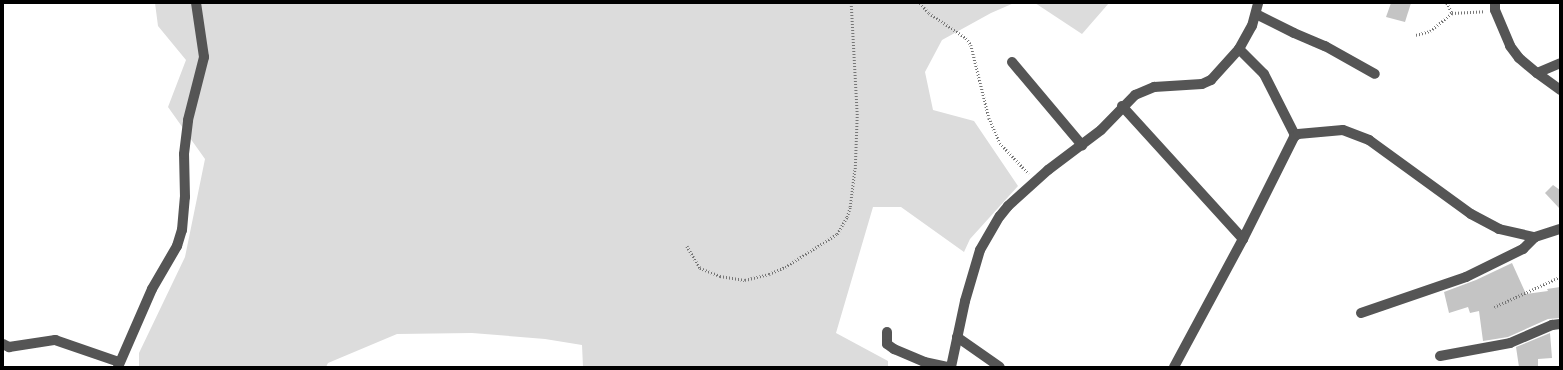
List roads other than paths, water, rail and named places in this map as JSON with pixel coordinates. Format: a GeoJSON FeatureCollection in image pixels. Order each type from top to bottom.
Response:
{"type":"FeatureCollection","features":[{"type":"Feature","properties":{"kind":"street"},"geometry":{"type":"LineString","coordinates":[[3,344],[9,347],[55,340],[119,365],[152,289],[177,246],[182,230],[185,196],[184,154],[188,120],[204,57],[196,3]]}},
{"type":"Feature","properties":{"kind":"street"},"geometry":{"type":"LineString","coordinates":[[887,332],[887,344],[894,350],[924,362],[950,367],[976,262],[984,240],[1008,206],[1035,181],[1101,130],[1122,106],[1135,95],[1154,87],[1209,82],[1239,49],[1256,14],[1258,3]]}},
{"type":"Feature","properties":{"kind":"street"},"geometry":{"type":"LineString","coordinates":[[1495,7],[1510,46],[1519,58],[1560,90]]}},
{"type":"Feature","properties":{"kind":"street"},"geometry":{"type":"LineString","coordinates":[[1256,14],[1294,33],[1325,46],[1375,74]]}},
{"type":"Feature","properties":{"kind":"street"},"geometry":{"type":"LineString","coordinates":[[1239,49],[1264,74],[1295,135]]}},
{"type":"Feature","properties":{"kind":"street"},"geometry":{"type":"LineString","coordinates":[[1012,62],[1082,145]]}},
{"type":"Feature","properties":{"kind":"street"},"geometry":{"type":"LineString","coordinates":[[1537,73],[1560,63]]}},
{"type":"Feature","properties":{"kind":"street"},"geometry":{"type":"LineString","coordinates":[[1122,106],[1243,239]]}},
{"type":"Feature","properties":{"kind":"street"},"geometry":{"type":"LineString","coordinates":[[1295,135],[1343,130],[1355,134],[1370,140],[1484,222],[1506,231],[1536,236],[1560,229]]}},
{"type":"Feature","properties":{"kind":"street"},"geometry":{"type":"LineString","coordinates":[[1174,367],[1243,239],[1295,135]]}},
{"type":"Feature","properties":{"kind":"street"},"geometry":{"type":"LineString","coordinates":[[1361,313],[1466,277],[1523,249],[1536,236]]}},
{"type":"Feature","properties":{"kind":"street"},"geometry":{"type":"LineString","coordinates":[[1440,356],[1510,343],[1552,325],[1560,324]]}},
{"type":"Feature","properties":{"kind":"street"},"geometry":{"type":"LineString","coordinates":[[957,337],[1000,367]]}}]}
